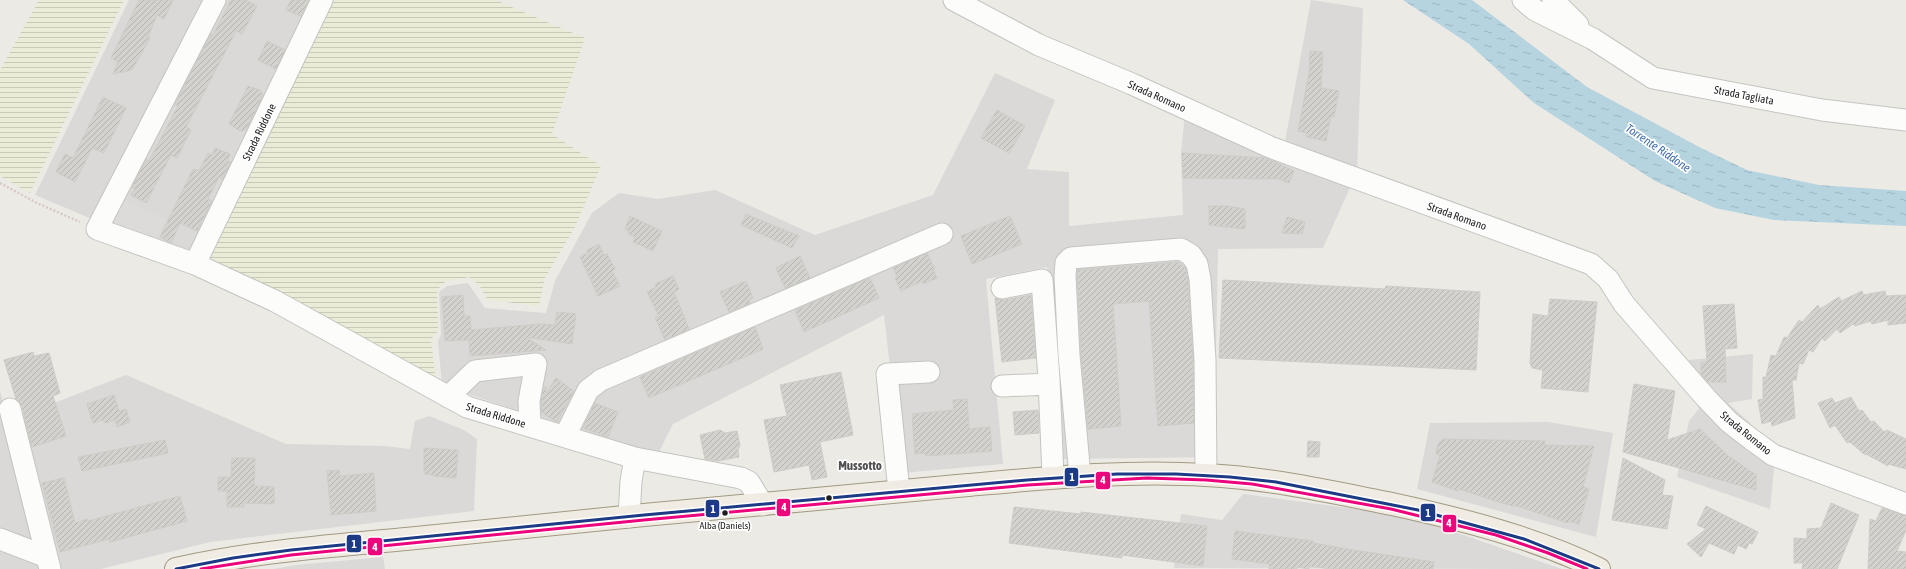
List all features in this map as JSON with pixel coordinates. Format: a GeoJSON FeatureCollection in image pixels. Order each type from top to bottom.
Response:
{"type":"FeatureCollection","features":[{"type":"Feature","properties":{"kind":"main road"},"geometry":{"type":"LineString","coordinates":[[176,569],[202,563],[303,548],[1053,477],[1142,473],[1206,475],[1253,479],[1331,492],[1446,516],[1513,536],[1599,569]]}},
{"type":"Feature","properties":{"kind":"street"},"geometry":{"type":"LineString","coordinates":[[97,229],[215,0]]}},
{"type":"Feature","properties":{"kind":"street","name":"Strada Riddone"},"geometry":{"type":"LineString","coordinates":[[195,264],[322,0]]}},
{"type":"Feature","properties":{"kind":"street","name":"Strada Romano"},"geometry":{"type":"LineString","coordinates":[[954,0],[1040,45],[1132,84],[1270,147],[1591,264],[1608,279],[1624,304],[1706,398],[1729,422],[1746,435],[1773,455],[1906,504]]}},
{"type":"Feature","properties":{"kind":"street","name":"Strada Tagliata"},"geometry":{"type":"LineString","coordinates":[[1523,0],[1535,10],[1593,39],[1653,78],[1822,110],[1906,120]]}},
{"type":"Feature","properties":{"kind":"street","name":"Strada Tagliata"},"geometry":{"type":"LineString","coordinates":[[1552,0],[1593,39]]}},
{"type":"Feature","properties":{"kind":"street","name":"Strada Riddone"},"geometry":{"type":"LineString","coordinates":[[97,229],[195,264],[275,301],[467,407],[635,458],[741,478],[749,482],[763,505]]}},
{"type":"Feature","properties":{"kind":"street"},"geometry":{"type":"LineString","coordinates":[[564,436],[588,390],[601,380],[942,234]]}},
{"type":"Feature","properties":{"kind":"street"},"geometry":{"type":"LineString","coordinates":[[1080,476],[1069,355],[1065,276],[1066,263],[1071,258],[1180,249],[1191,255],[1197,264],[1200,279],[1205,360],[1206,475]]}},
{"type":"Feature","properties":{"kind":"street"},"geometry":{"type":"LineString","coordinates":[[1002,288],[1042,280],[1053,477]]}},
{"type":"Feature","properties":{"kind":"street"},"geometry":{"type":"LineString","coordinates":[[448,397],[474,371],[536,364],[529,401],[530,426]]}},
{"type":"Feature","properties":{"kind":"street"},"geometry":{"type":"LineString","coordinates":[[899,491],[887,374],[928,372]]}},
{"type":"Feature","properties":{"kind":"street"},"geometry":{"type":"LineString","coordinates":[[1002,386],[1049,384]]}},
{"type":"Feature","properties":{"kind":"street"},"geometry":{"type":"LineString","coordinates":[[10,409],[49,563]]}},
{"type":"Feature","properties":{"kind":"street"},"geometry":{"type":"LineString","coordinates":[[628,517],[630,481],[635,458]]}},
{"type":"Feature","properties":{"kind":"street"},"geometry":{"type":"LineString","coordinates":[[0,539],[49,563]]}},
{"type":"Feature","properties":{"kind":"path"},"geometry":{"type":"LineString","coordinates":[[0,183],[37,203],[97,229]]}},
{"type":"Feature","properties":{"kind":"shaded area"},"geometry":{"type":"Polygon","coordinates":[[[129,0],[318,0],[193,253],[111,227],[35,195],[129,0]]]}},
{"type":"Feature","properties":{"kind":"shaded area"},"geometry":{"type":"Polygon","coordinates":[[[1311,0],[1363,8],[1357,172],[1323,248],[1218,249],[1214,457],[1063,459],[1047,267],[986,279],[1003,464],[902,473],[884,315],[673,424],[656,458],[442,385],[438,341],[441,335],[439,292],[447,286],[468,283],[485,308],[546,313],[555,281],[592,213],[619,193],[658,199],[715,190],[815,235],[933,195],[995,73],[1055,100],[1027,169],[1069,172],[1069,226],[1183,215],[1181,153],[1185,114],[1282,158],[1311,0]]]}},
{"type":"Feature","properties":{"kind":"shaded area"},"geometry":{"type":"Polygon","coordinates":[[[115,194],[165,219],[152,249],[97,229],[115,194]]]}},
{"type":"Feature","properties":{"kind":"shaded area"},"geometry":{"type":"Polygon","coordinates":[[[1753,354],[1752,399],[1728,403],[1751,424],[1774,469],[1770,509],[1677,477],[1689,421],[1701,406],[1688,360],[1753,354]]]}},
{"type":"Feature","properties":{"kind":"shaded area"},"geometry":{"type":"Polygon","coordinates":[[[126,375],[286,444],[385,446],[410,449],[415,421],[429,416],[464,430],[477,439],[474,511],[210,542],[101,569],[0,569],[0,391],[8,421],[126,375]]]}},
{"type":"Feature","properties":{"kind":"shaded area"},"geometry":{"type":"Polygon","coordinates":[[[1548,422],[1613,433],[1596,537],[1417,489],[1430,423],[1548,422]]]}},
{"type":"Feature","properties":{"kind":"shaded area"},"geometry":{"type":"Polygon","coordinates":[[[1243,494],[1408,516],[1562,569],[1174,568],[1181,514],[1222,520],[1243,494]]]}},
{"type":"Feature","properties":{"kind":"shaded area"},"geometry":{"type":"Polygon","coordinates":[[[383,557],[385,569],[273,569],[296,565],[383,557]]]}},
{"type":"Feature","properties":{"kind":"green space"},"geometry":{"type":"Polygon","coordinates":[[[39,0],[124,0],[30,193],[0,176],[0,70],[39,0]]]}},
{"type":"Feature","properties":{"kind":"green space"},"geometry":{"type":"Polygon","coordinates":[[[332,0],[495,0],[585,38],[552,134],[601,166],[575,227],[545,278],[539,306],[488,300],[479,285],[469,277],[445,282],[437,290],[438,331],[431,339],[436,383],[209,261],[208,254],[332,0]]]}},
{"type":"Feature","properties":{"kind":"water","name":"Torrente Riddone"},"geometry":{"type":"Polygon","coordinates":[[[1403,0],[1472,0],[1587,87],[1701,148],[1747,170],[1819,185],[1906,191],[1906,226],[1774,220],[1715,208],[1655,181],[1534,103],[1469,44],[1403,0]]]}},
{"type":"Feature","properties":{"kind":"building"},"geometry":{"type":"Polygon","coordinates":[[[139,0],[173,0],[164,19],[157,15],[148,37],[150,38],[132,70],[113,74],[118,62],[111,58],[139,0]]]}},
{"type":"Feature","properties":{"kind":"building"},"geometry":{"type":"Polygon","coordinates":[[[231,0],[246,0],[257,6],[242,34],[236,31],[186,127],[191,130],[177,158],[171,155],[146,203],[131,195],[135,189],[132,187],[146,159],[149,161],[178,106],[175,104],[211,34],[213,35],[231,0]]]}},
{"type":"Feature","properties":{"kind":"building"},"geometry":{"type":"Polygon","coordinates":[[[291,0],[309,0],[301,16],[286,10],[291,0]]]}},
{"type":"Feature","properties":{"kind":"building"},"geometry":{"type":"Polygon","coordinates":[[[267,41],[285,50],[276,69],[258,60],[267,41]]]}},
{"type":"Feature","properties":{"kind":"building"},"geometry":{"type":"Polygon","coordinates":[[[1310,51],[1323,52],[1321,88],[1339,91],[1334,117],[1331,116],[1326,141],[1306,137],[1307,133],[1298,131],[1309,73],[1310,51]]]}},
{"type":"Feature","properties":{"kind":"building"},"geometry":{"type":"Polygon","coordinates":[[[248,86],[260,90],[263,95],[246,130],[240,131],[229,124],[248,86]]]}},
{"type":"Feature","properties":{"kind":"building"},"geometry":{"type":"Polygon","coordinates":[[[103,97],[126,108],[104,153],[92,148],[75,182],[56,172],[65,154],[73,158],[103,97]]]}},
{"type":"Feature","properties":{"kind":"building"},"geometry":{"type":"Polygon","coordinates":[[[997,110],[1025,126],[1009,153],[981,138],[997,110]]]}},
{"type":"Feature","properties":{"kind":"building"},"geometry":{"type":"Polygon","coordinates":[[[215,148],[230,154],[227,161],[231,162],[223,179],[219,177],[208,199],[212,201],[197,231],[180,223],[171,243],[160,237],[193,169],[199,171],[208,153],[212,155],[215,148]]]}},
{"type":"Feature","properties":{"kind":"building"},"geometry":{"type":"Polygon","coordinates":[[[1182,153],[1266,158],[1294,171],[1289,183],[1279,179],[1183,178],[1182,153]]]}},
{"type":"Feature","properties":{"kind":"building"},"geometry":{"type":"Polygon","coordinates":[[[1209,206],[1227,206],[1245,209],[1245,229],[1209,225],[1209,206]]]}},
{"type":"Feature","properties":{"kind":"building"},"geometry":{"type":"Polygon","coordinates":[[[746,214],[799,236],[792,248],[741,225],[746,214]]]}},
{"type":"Feature","properties":{"kind":"building"},"geometry":{"type":"Polygon","coordinates":[[[630,216],[662,231],[653,251],[633,242],[635,237],[628,234],[629,231],[625,229],[630,216]]]}},
{"type":"Feature","properties":{"kind":"building"},"geometry":{"type":"Polygon","coordinates":[[[1010,216],[1022,244],[972,264],[961,236],[1010,216]]]}},
{"type":"Feature","properties":{"kind":"building"},"geometry":{"type":"Polygon","coordinates":[[[1287,217],[1305,222],[1302,234],[1282,233],[1287,217]]]}},
{"type":"Feature","properties":{"kind":"building"},"geometry":{"type":"Polygon","coordinates":[[[599,244],[604,255],[607,254],[615,269],[612,271],[620,286],[598,296],[580,257],[588,253],[587,250],[599,244]]]}},
{"type":"Feature","properties":{"kind":"building"},"geometry":{"type":"Polygon","coordinates":[[[927,253],[935,269],[933,270],[937,278],[924,284],[922,281],[901,291],[895,278],[897,276],[893,268],[927,253]]]}},
{"type":"Feature","properties":{"kind":"building"},"geometry":{"type":"Polygon","coordinates":[[[800,256],[810,278],[785,288],[776,268],[800,256]]]}},
{"type":"Feature","properties":{"kind":"building"},"geometry":{"type":"Polygon","coordinates":[[[1179,262],[1186,269],[1188,279],[1193,360],[1194,423],[1158,426],[1149,301],[1113,304],[1121,426],[1088,429],[1081,354],[1077,270],[1179,262]]]}},
{"type":"Feature","properties":{"kind":"building"},"geometry":{"type":"Polygon","coordinates":[[[673,276],[679,289],[674,292],[689,329],[665,340],[655,317],[659,316],[647,292],[656,287],[655,284],[673,276]]]}},
{"type":"Feature","properties":{"kind":"building"},"geometry":{"type":"Polygon","coordinates":[[[870,278],[879,298],[804,332],[795,310],[870,278]]]}},
{"type":"Feature","properties":{"kind":"building"},"geometry":{"type":"Polygon","coordinates":[[[1223,280],[1385,289],[1386,286],[1480,292],[1476,370],[1219,358],[1223,280]]]}},
{"type":"Feature","properties":{"kind":"building"},"geometry":{"type":"Polygon","coordinates":[[[746,281],[753,298],[749,300],[750,303],[729,312],[720,292],[746,281]]]}},
{"type":"Feature","properties":{"kind":"building"},"geometry":{"type":"Polygon","coordinates":[[[1862,291],[1863,295],[1885,291],[1886,296],[1906,295],[1906,323],[1888,325],[1888,320],[1872,324],[1871,321],[1855,326],[1853,324],[1840,333],[1837,329],[1825,341],[1822,338],[1813,352],[1809,350],[1803,364],[1799,363],[1796,380],[1792,380],[1795,418],[1772,426],[1771,421],[1762,424],[1758,400],[1763,399],[1763,377],[1766,377],[1771,355],[1776,356],[1784,337],[1787,338],[1799,320],[1802,322],[1818,305],[1820,309],[1839,297],[1841,301],[1862,291]]]}},
{"type":"Feature","properties":{"kind":"building"},"geometry":{"type":"Polygon","coordinates":[[[463,295],[464,316],[470,316],[471,330],[540,324],[555,325],[557,312],[576,314],[572,344],[526,337],[546,350],[470,356],[469,340],[445,341],[442,297],[463,295]]]}},
{"type":"Feature","properties":{"kind":"building"},"geometry":{"type":"Polygon","coordinates":[[[1031,295],[1036,358],[1002,362],[995,298],[1004,300],[1031,295]]]}},
{"type":"Feature","properties":{"kind":"building"},"geometry":{"type":"Polygon","coordinates":[[[1550,299],[1597,302],[1588,392],[1541,388],[1543,370],[1532,368],[1530,363],[1533,314],[1548,316],[1550,299]]]}},
{"type":"Feature","properties":{"kind":"building"},"geometry":{"type":"Polygon","coordinates":[[[1734,304],[1737,348],[1725,349],[1726,382],[1708,382],[1701,374],[1701,362],[1707,362],[1703,306],[1734,304]]]}},
{"type":"Feature","properties":{"kind":"building"},"geometry":{"type":"Polygon","coordinates":[[[755,327],[763,349],[649,398],[640,377],[755,327]]]}},
{"type":"Feature","properties":{"kind":"building"},"geometry":{"type":"Polygon","coordinates":[[[33,352],[34,356],[49,353],[60,393],[53,396],[66,436],[32,447],[22,406],[16,399],[4,360],[33,352]]]}},
{"type":"Feature","properties":{"kind":"building"},"geometry":{"type":"Polygon","coordinates":[[[841,372],[853,435],[820,442],[827,477],[812,480],[809,465],[774,472],[764,420],[787,416],[780,385],[841,372]]]}},
{"type":"Feature","properties":{"kind":"building"},"geometry":{"type":"Polygon","coordinates":[[[556,378],[574,391],[557,422],[542,413],[541,402],[543,390],[546,386],[546,393],[556,378]]]}},
{"type":"Feature","properties":{"kind":"building"},"geometry":{"type":"Polygon","coordinates":[[[1634,384],[1675,391],[1667,440],[1700,429],[1727,455],[1756,475],[1756,490],[1623,452],[1634,384]]]}},
{"type":"Feature","properties":{"kind":"building"},"geometry":{"type":"Polygon","coordinates":[[[114,395],[119,411],[126,409],[130,422],[117,427],[115,420],[105,423],[103,420],[93,423],[87,404],[114,395]]]}},
{"type":"Feature","properties":{"kind":"building"},"geometry":{"type":"Polygon","coordinates":[[[1851,397],[1859,411],[1862,410],[1871,422],[1874,421],[1884,432],[1887,430],[1906,439],[1906,469],[1888,464],[1888,466],[1866,454],[1865,455],[1850,442],[1847,443],[1835,425],[1830,428],[1818,403],[1832,398],[1835,403],[1851,397]]]}},
{"type":"Feature","properties":{"kind":"building"},"geometry":{"type":"Polygon","coordinates":[[[967,399],[969,429],[990,427],[992,451],[926,456],[925,453],[915,454],[912,414],[954,410],[953,400],[967,399]]]}},
{"type":"Feature","properties":{"kind":"building"},"geometry":{"type":"Polygon","coordinates":[[[595,403],[618,412],[608,437],[583,428],[595,403]]]}},
{"type":"Feature","properties":{"kind":"building"},"geometry":{"type":"Polygon","coordinates":[[[1038,410],[1039,433],[1015,435],[1013,412],[1038,410]]]}},
{"type":"Feature","properties":{"kind":"building"},"geometry":{"type":"Polygon","coordinates":[[[720,430],[725,433],[737,431],[740,445],[738,450],[739,457],[718,461],[705,459],[700,435],[720,430]]]}},
{"type":"Feature","properties":{"kind":"building"},"geometry":{"type":"Polygon","coordinates":[[[1443,439],[1545,441],[1544,445],[1594,446],[1583,487],[1589,489],[1579,524],[1568,521],[1568,523],[1514,505],[1498,502],[1459,489],[1458,491],[1432,482],[1440,455],[1436,454],[1438,444],[1443,439]]]}},
{"type":"Feature","properties":{"kind":"building"},"geometry":{"type":"Polygon","coordinates":[[[165,440],[168,453],[82,471],[78,457],[165,440]]]}},
{"type":"Feature","properties":{"kind":"building"},"geometry":{"type":"Polygon","coordinates":[[[1308,441],[1320,442],[1319,457],[1307,457],[1308,441]]]}},
{"type":"Feature","properties":{"kind":"building"},"geometry":{"type":"Polygon","coordinates":[[[424,448],[458,450],[456,478],[424,474],[424,448]]]}},
{"type":"Feature","properties":{"kind":"building"},"geometry":{"type":"Polygon","coordinates":[[[232,458],[255,458],[254,486],[274,487],[274,504],[244,503],[244,507],[227,507],[227,491],[218,491],[218,477],[231,477],[232,458]]]}},
{"type":"Feature","properties":{"kind":"building"},"geometry":{"type":"Polygon","coordinates":[[[1623,458],[1665,480],[1662,495],[1673,496],[1667,529],[1612,520],[1623,458]]]}},
{"type":"Feature","properties":{"kind":"building"},"geometry":{"type":"Polygon","coordinates":[[[339,470],[340,476],[374,473],[376,511],[331,515],[327,471],[339,470]]]}},
{"type":"Feature","properties":{"kind":"building"},"geometry":{"type":"Polygon","coordinates":[[[64,478],[75,523],[87,519],[88,521],[180,496],[187,521],[110,542],[109,539],[60,552],[42,483],[64,478]]]}},
{"type":"Feature","properties":{"kind":"building"},"geometry":{"type":"Polygon","coordinates":[[[1831,503],[1859,515],[1837,569],[1802,569],[1803,563],[1794,563],[1794,538],[1807,539],[1807,529],[1821,528],[1831,503]]]}},
{"type":"Feature","properties":{"kind":"building"},"geometry":{"type":"Polygon","coordinates":[[[1706,506],[1758,532],[1752,544],[1749,543],[1746,549],[1738,545],[1734,554],[1709,543],[1701,557],[1687,544],[1706,529],[1697,525],[1706,506]]]}},
{"type":"Feature","properties":{"kind":"building"},"geometry":{"type":"Polygon","coordinates":[[[1014,507],[1081,514],[1081,512],[1207,526],[1203,566],[1122,555],[1122,558],[1009,543],[1014,507]]]}},
{"type":"Feature","properties":{"kind":"building"},"geometry":{"type":"Polygon","coordinates":[[[1882,508],[1906,516],[1906,530],[1897,551],[1906,552],[1906,569],[1868,569],[1870,519],[1876,521],[1882,508]]]}},
{"type":"Feature","properties":{"kind":"building"},"geometry":{"type":"Polygon","coordinates":[[[1235,531],[1313,541],[1313,543],[1353,550],[1434,562],[1433,569],[1331,569],[1309,566],[1309,569],[1297,567],[1297,569],[1269,569],[1270,564],[1232,559],[1235,531]]]}},
{"type":"Feature","properties":{"kind":"transit line","name":"1"},"geometry":{"type":"LineString","coordinates":[[176,569],[233,558],[291,550],[644,515],[1027,480],[1117,474],[1176,474],[1230,477],[1276,482],[1418,510],[1524,539],[1599,569]]}},
{"type":"Feature","properties":{"kind":"transit line","name":"4"},"geometry":{"type":"LineString","coordinates":[[201,569],[291,555],[644,520],[1028,485],[1147,478],[1206,480],[1252,484],[1391,509],[1496,535],[1548,553],[1587,569]]}},
{"type":"Feature","properties":{"kind":"place","name":"Alba (Daniels)"},"geometry":{"type":"Point","coordinates":[725,513]}},
{"type":"Feature","properties":{"kind":"district","name":"Mussotto"},"geometry":{"type":"Point","coordinates":[860,465]}}]}
